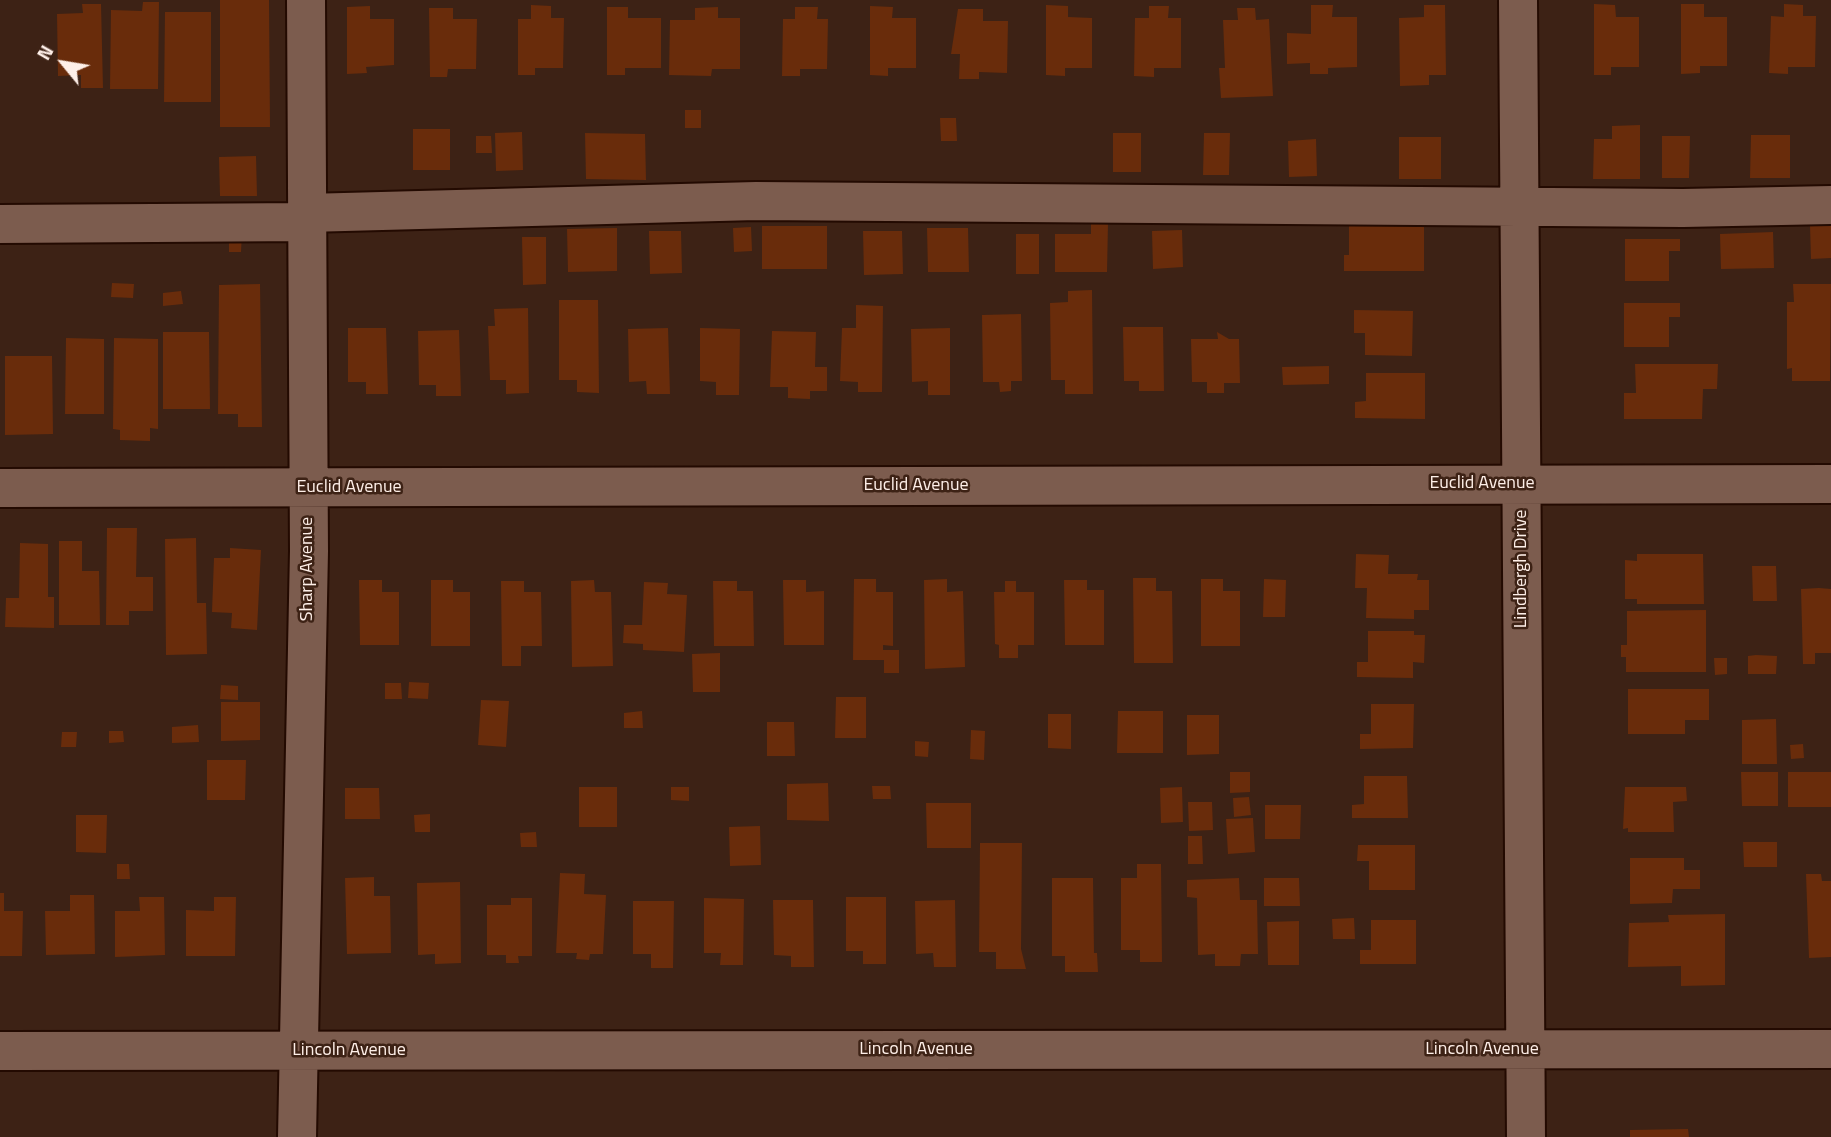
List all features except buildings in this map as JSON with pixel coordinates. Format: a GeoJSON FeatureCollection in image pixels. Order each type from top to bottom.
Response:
{"type":"FeatureCollection","features":[{"type":"Feature","properties":{"kind":"street","name":"Sharp Avenue"},"geometry":{"type":"LineString","coordinates":[[297,1137],[305,794],[306,0]]}},
{"type":"Feature","properties":{"kind":"street","name":"Lindbergh Drive"},"geometry":{"type":"LineString","coordinates":[[1518,0],[1525,1137]]}},
{"type":"Feature","properties":{"kind":"street"},"geometry":{"type":"LineString","coordinates":[[0,223],[307,218],[756,201],[1520,206],[1831,205]]}},
{"type":"Feature","properties":{"kind":"street","name":"Euclid Avenue"},"geometry":{"type":"LineString","coordinates":[[0,488],[1831,484]]}},
{"type":"Feature","properties":{"kind":"street","name":"Lincoln Avenue"},"geometry":{"type":"LineString","coordinates":[[0,1051],[1831,1049]]}}]}
